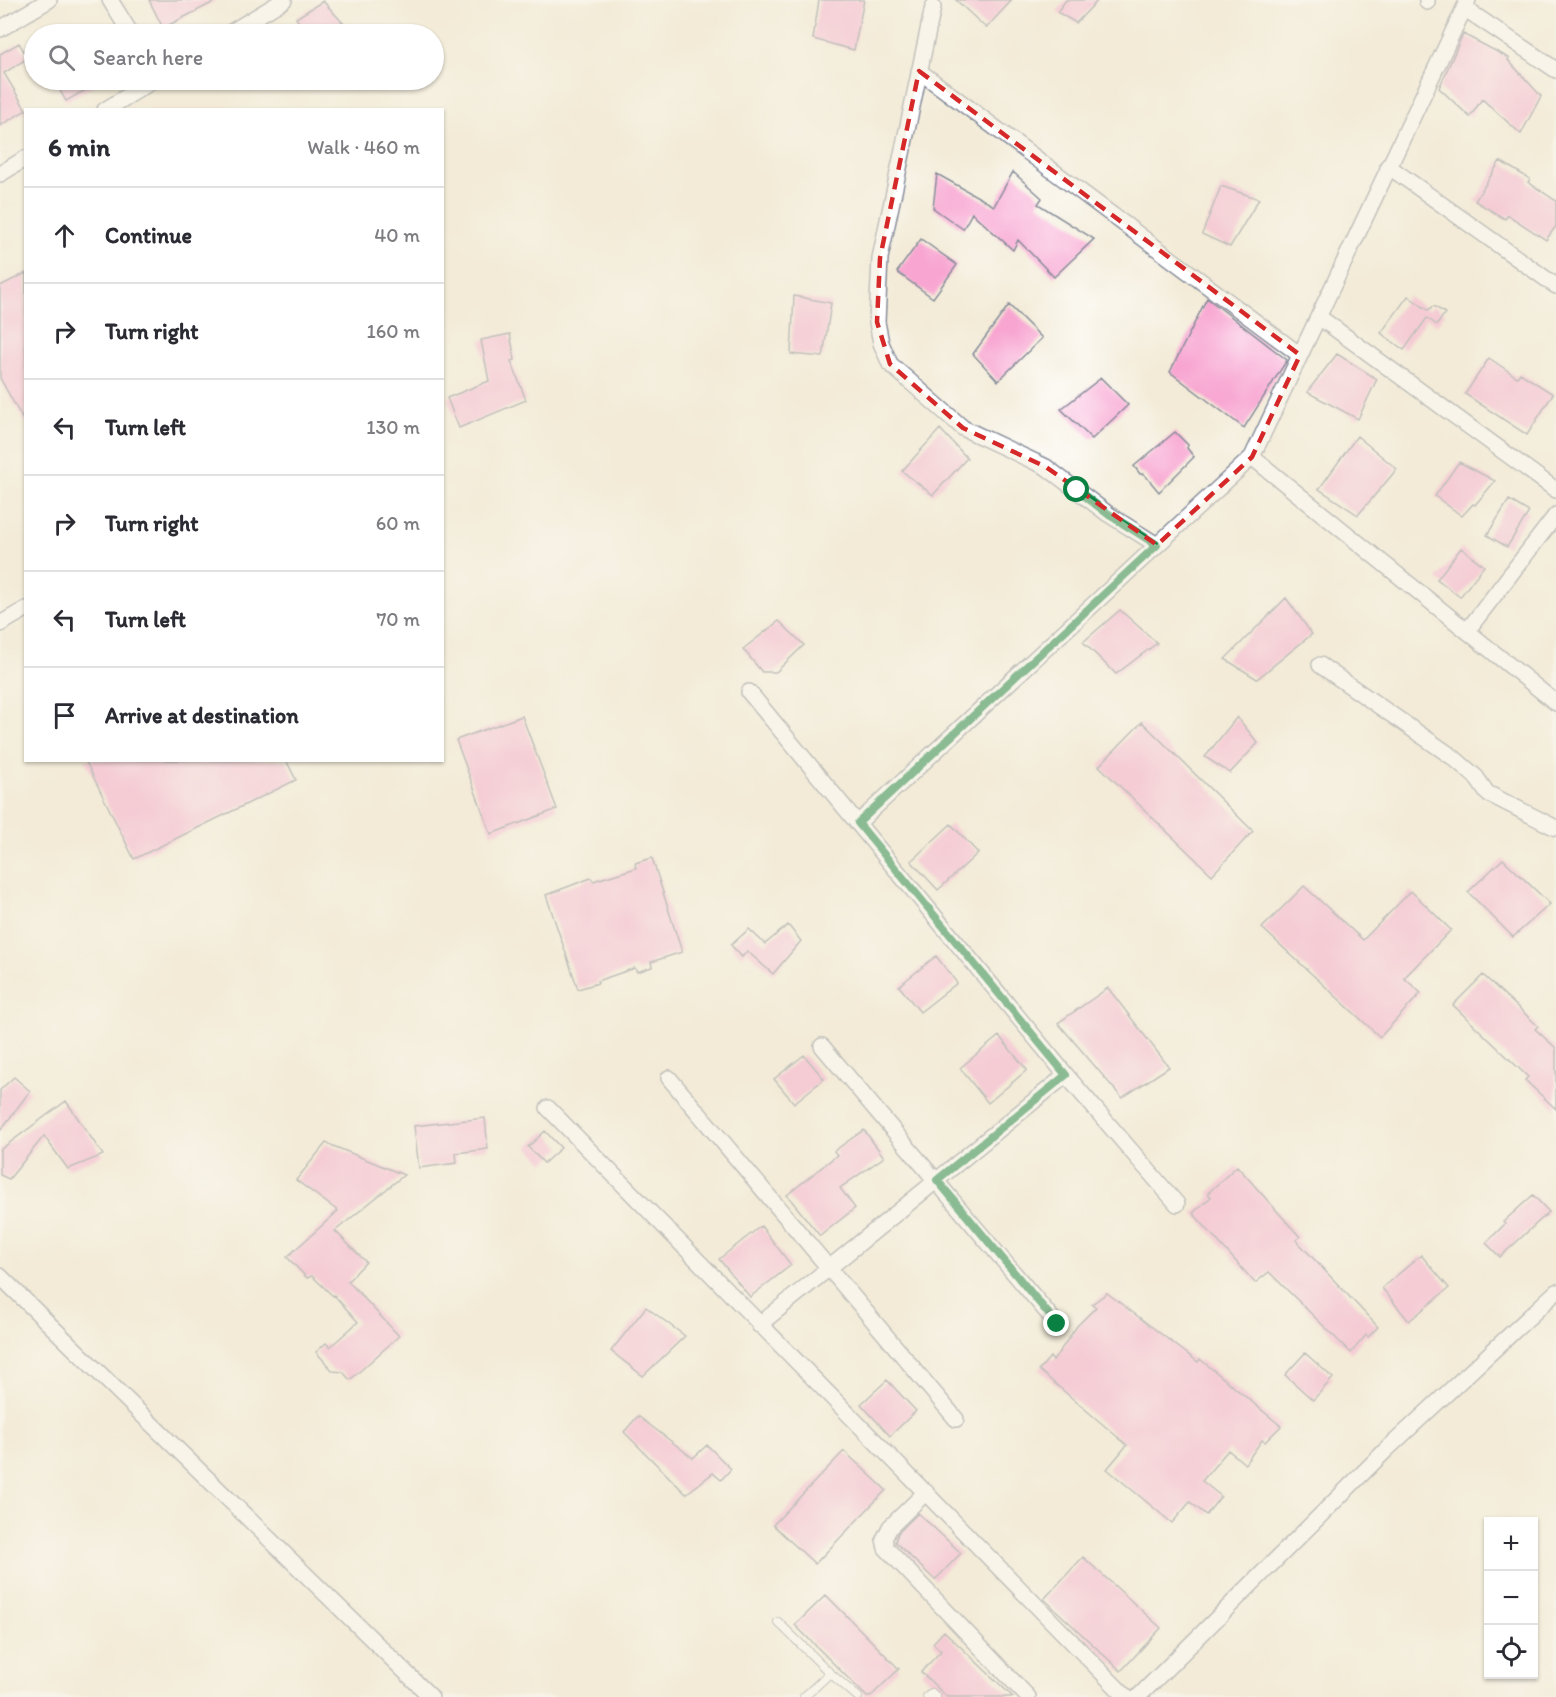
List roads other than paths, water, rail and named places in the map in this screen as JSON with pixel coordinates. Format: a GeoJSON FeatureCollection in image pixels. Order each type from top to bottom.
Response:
{"type":"FeatureCollection","features":[{"type":"Feature","properties":{"kind":"street"},"geometry":{"type":"LineString","coordinates":[[0,29],[49,0]]}},
{"type":"Feature","properties":{"kind":"street"},"geometry":{"type":"LineString","coordinates":[[110,0],[125,24]]}},
{"type":"Feature","properties":{"kind":"street"},"geometry":{"type":"LineString","coordinates":[[244,24],[284,0]]}},
{"type":"Feature","properties":{"kind":"street"},"geometry":{"type":"LineString","coordinates":[[858,823],[1252,457],[1466,4],[1556,70]]}},
{"type":"Feature","properties":{"kind":"street"},"geometry":{"type":"LineString","coordinates":[[933,7],[880,258],[877,322],[881,343],[890,364],[963,428],[1046,467],[1108,514],[1157,545]]}},
{"type":"Feature","properties":{"kind":"street"},"geometry":{"type":"LineString","coordinates":[[919,71],[1300,355]]}},
{"type":"Feature","properties":{"kind":"street"},"geometry":{"type":"LineString","coordinates":[[108,108],[138,90]]}},
{"type":"Feature","properties":{"kind":"street"},"geometry":{"type":"LineString","coordinates":[[0,174],[24,159]]}},
{"type":"Feature","properties":{"kind":"street"},"geometry":{"type":"LineString","coordinates":[[1388,166],[1556,286]]}},
{"type":"Feature","properties":{"kind":"street"},"geometry":{"type":"LineString","coordinates":[[1319,316],[1556,490]]}},
{"type":"Feature","properties":{"kind":"street"},"geometry":{"type":"LineString","coordinates":[[1252,457],[1556,703]]}},
{"type":"Feature","properties":{"kind":"street"},"geometry":{"type":"LineString","coordinates":[[1467,631],[1556,515]]}},
{"type":"Feature","properties":{"kind":"street"},"geometry":{"type":"LineString","coordinates":[[0,624],[24,610]]}},
{"type":"Feature","properties":{"kind":"street"},"geometry":{"type":"LineString","coordinates":[[1320,665],[1454,758],[1476,777],[1486,793],[1556,828]]}},
{"type":"Feature","properties":{"kind":"street"},"geometry":{"type":"LineString","coordinates":[[749,692],[1066,1075],[1178,1204]]}},
{"type":"Feature","properties":{"kind":"street"},"geometry":{"type":"LineString","coordinates":[[822,1046],[1057,1324]]}},
{"type":"Feature","properties":{"kind":"street"},"geometry":{"type":"LineString","coordinates":[[759,1325],[1066,1075]]}},
{"type":"Feature","properties":{"kind":"street"},"geometry":{"type":"LineString","coordinates":[[669,1078],[956,1419]]}},
{"type":"Feature","properties":{"kind":"street"},"geometry":{"type":"LineString","coordinates":[[548,1108],[1126,1697]]}},
{"type":"Feature","properties":{"kind":"street"},"geometry":{"type":"LineString","coordinates":[[0,1276],[431,1697]]}},
{"type":"Feature","properties":{"kind":"street"},"geometry":{"type":"LineString","coordinates":[[1138,1697],[1386,1449],[1556,1292]]}},
{"type":"Feature","properties":{"kind":"street"},"geometry":{"type":"LineString","coordinates":[[926,1492],[890,1527],[884,1539],[886,1548],[1028,1697]]}},
{"type":"Feature","properties":{"kind":"lane"},"geometry":{"type":"LineString","coordinates":[[778,1622],[858,1697]]}},
{"type":"Feature","properties":{"kind":"lane"},"geometry":{"type":"LineString","coordinates":[[804,1697],[830,1673]]}},
{"type":"Feature","properties":{"kind":"lane"},"geometry":{"type":"LineString","coordinates":[[927,1697],[932,1693],[936,1697]]}}]}
